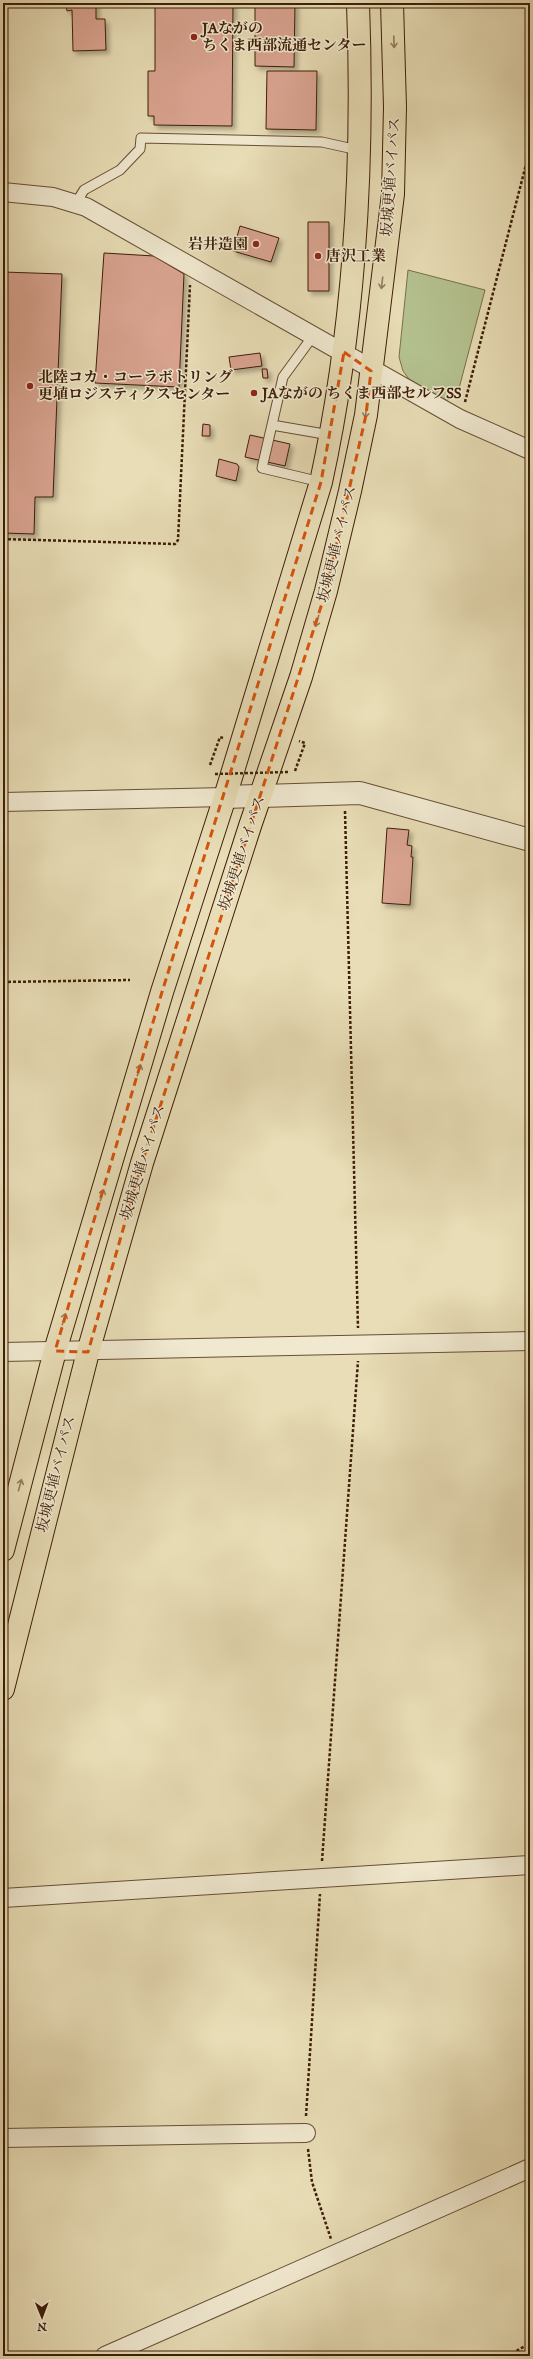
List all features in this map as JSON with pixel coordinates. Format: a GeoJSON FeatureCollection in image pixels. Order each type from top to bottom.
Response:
{"type":"FeatureCollection","features":[{"type":"Feature","properties":{"kind":"highway","name":"坂城更埴バイパス"},"geometry":{"type":"LineString","coordinates":[[3,1550],[55,1351],[162,992],[225,797],[321,482],[331,435],[344,352],[358,190],[360,62],[358,3]]}},
{"type":"Feature","properties":{"kind":"highway","name":"坂城更埴バイパス"},"geometry":{"type":"LineString","coordinates":[[3,1689],[88,1352],[142,1163],[260,796],[301,677],[326,591],[363,430],[393,194],[396,108],[392,3]]}},
{"type":"Feature","properties":{"kind":"street"},"geometry":{"type":"LineString","coordinates":[[3,192],[53,197],[76,203],[344,352],[371,371],[460,419],[530,450]]}},
{"type":"Feature","properties":{"kind":"street"},"geometry":{"type":"LineString","coordinates":[[3,802],[360,793],[530,840]]}},
{"type":"Feature","properties":{"kind":"street"},"geometry":{"type":"LineString","coordinates":[[3,1352],[88,1352],[530,1341]]}},
{"type":"Feature","properties":{"kind":"street"},"geometry":{"type":"LineString","coordinates":[[3,1898],[530,1865]]}},
{"type":"Feature","properties":{"kind":"street"},"geometry":{"type":"LineString","coordinates":[[3,2138],[306,2133]]}},
{"type":"Feature","properties":{"kind":"street"},"geometry":{"type":"LineString","coordinates":[[105,2356],[530,2168]]}},
{"type":"Feature","properties":{"kind":"lane"},"geometry":{"type":"LineString","coordinates":[[76,203],[84,190],[120,170],[140,149],[141,138],[322,142],[358,150]]}},
{"type":"Feature","properties":{"kind":"lane"},"geometry":{"type":"LineString","coordinates":[[313,336],[284,377],[262,468],[321,482]]}},
{"type":"Feature","properties":{"kind":"lane"},"geometry":{"type":"LineString","coordinates":[[272,425],[331,435]]}},
{"type":"Feature","properties":{"kind":"path"},"geometry":{"type":"LineString","coordinates":[[460,419],[530,148]]}},
{"type":"Feature","properties":{"kind":"path"},"geometry":{"type":"LineString","coordinates":[[3,539],[175,544],[178,540],[190,275],[193,267]]}},
{"type":"Feature","properties":{"kind":"path"},"geometry":{"type":"LineString","coordinates":[[295,772],[305,743],[298,740],[296,747]]}},
{"type":"Feature","properties":{"kind":"path"},"geometry":{"type":"LineString","coordinates":[[216,774],[288,772],[290,765]]}},
{"type":"Feature","properties":{"kind":"path"},"geometry":{"type":"LineString","coordinates":[[336,2255],[312,2182],[306,2133],[306,2102],[359,1345],[344,793]]}},
{"type":"Feature","properties":{"kind":"path"},"geometry":{"type":"LineString","coordinates":[[3,982],[130,980]]}},
{"type":"Feature","properties":{"kind":"path"},"geometry":{"type":"LineString","coordinates":[[508,2356],[530,2344]]}},
{"type":"Feature","properties":{"kind":"highlighted area"},"geometry":{"type":"Polygon","coordinates":[[[344,352],[371,371],[366,415],[326,591],[142,1163],[88,1352],[55,1351],[162,992],[321,482],[344,352]]]}},
{"type":"Feature","properties":{"kind":"green space"},"geometry":{"type":"Polygon","coordinates":[[[408,270],[485,290],[457,396],[447,400],[440,398],[409,379],[403,371],[399,357],[408,270]]]}},
{"type":"Feature","properties":{"kind":"building"},"geometry":{"type":"Polygon","coordinates":[[[66,3],[96,3],[96,19],[105,19],[106,50],[73,51],[72,10],[67,11],[66,3]]]}},
{"type":"Feature","properties":{"kind":"building","name":"JAながの ちくま西部流通センター"},"geometry":{"type":"Polygon","coordinates":[[[155,3],[233,3],[232,126],[154,125],[154,116],[148,116],[148,71],[155,71],[155,3]]]}},
{"type":"Feature","properties":{"kind":"building"},"geometry":{"type":"Polygon","coordinates":[[[255,3],[295,3],[294,67],[255,66],[255,3]]]}},
{"type":"Feature","properties":{"kind":"building"},"geometry":{"type":"Polygon","coordinates":[[[267,71],[317,71],[316,130],[266,129],[267,71]]]}},
{"type":"Feature","properties":{"kind":"building","name":"唐沢工業"},"geometry":{"type":"Polygon","coordinates":[[[308,222],[329,222],[329,291],[308,291],[308,222]]]}},
{"type":"Feature","properties":{"kind":"building","name":"岩井造園"},"geometry":{"type":"Polygon","coordinates":[[[240,226],[279,238],[271,262],[233,251],[240,226]]]}},
{"type":"Feature","properties":{"kind":"building"},"geometry":{"type":"Polygon","coordinates":[[[104,253],[154,256],[184,274],[179,387],[95,383],[104,253]]]}},
{"type":"Feature","properties":{"kind":"building","name":"北陸コカ・コーラボトリング 更埴ロジスティクスセンター"},"geometry":{"type":"Polygon","coordinates":[[[3,272],[62,274],[53,497],[35,497],[34,534],[3,533],[3,272]]]}},
{"type":"Feature","properties":{"kind":"building"},"geometry":{"type":"Polygon","coordinates":[[[260,353],[262,366],[231,370],[229,357],[260,353]]]}},
{"type":"Feature","properties":{"kind":"building"},"geometry":{"type":"Polygon","coordinates":[[[262,369],[267,369],[268,378],[263,378],[262,369]]]}},
{"type":"Feature","properties":{"kind":"building"},"geometry":{"type":"Polygon","coordinates":[[[203,424],[210,425],[210,436],[202,436],[203,424]]]}},
{"type":"Feature","properties":{"kind":"building"},"geometry":{"type":"Polygon","coordinates":[[[250,435],[290,444],[285,466],[245,457],[250,435]]]}},
{"type":"Feature","properties":{"kind":"building"},"geometry":{"type":"Polygon","coordinates":[[[219,459],[237,464],[239,467],[236,481],[216,476],[219,459]]]}},
{"type":"Feature","properties":{"kind":"building"},"geometry":{"type":"Polygon","coordinates":[[[387,828],[409,830],[407,845],[412,846],[411,857],[413,857],[410,905],[382,903],[387,828]]]}},
{"type":"Feature","properties":{"kind":"place","name":"JAながの ちくま西部流通センター"},"geometry":{"type":"Point","coordinates":[194,37]}},
{"type":"Feature","properties":{"kind":"place","name":"岩井造園"},"geometry":{"type":"Point","coordinates":[256,244]}},
{"type":"Feature","properties":{"kind":"place","name":"唐沢工業"},"geometry":{"type":"Point","coordinates":[318,256]}},
{"type":"Feature","properties":{"kind":"place","name":"北陸コカ・コーラボトリング 更埴ロジスティクスセンター"},"geometry":{"type":"Point","coordinates":[30,386]}},
{"type":"Feature","properties":{"kind":"place","name":"JAながの ちくま西部セルフSS"},"geometry":{"type":"Point","coordinates":[254,393]}}]}
